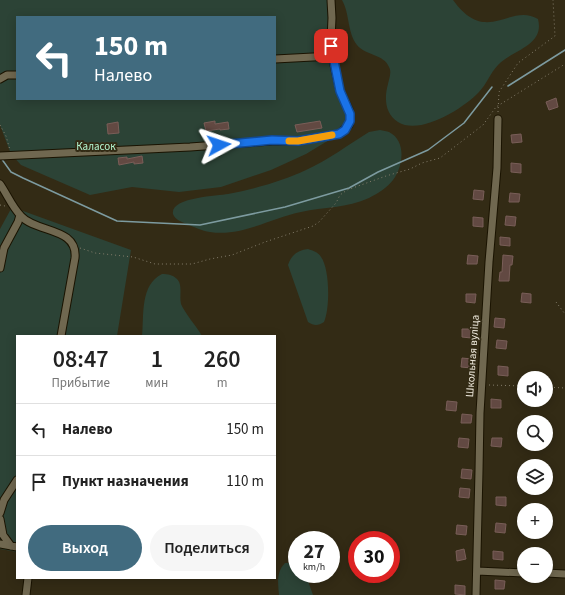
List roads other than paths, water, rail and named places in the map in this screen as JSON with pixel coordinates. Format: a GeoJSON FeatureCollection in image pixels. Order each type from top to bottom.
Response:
{"type":"FeatureCollection","features":[{"type":"Feature","properties":{"kind":"street"},"geometry":{"type":"LineString","coordinates":[[1,155],[190,147],[272,140],[298,141],[339,134],[349,125],[350,117],[340,91],[332,56],[331,0]]}},
{"type":"Feature","properties":{"kind":"street"},"geometry":{"type":"LineString","coordinates":[[276,59],[332,56]]}},
{"type":"Feature","properties":{"kind":"street"},"geometry":{"type":"LineString","coordinates":[[0,79],[7,76],[16,75]]}},
{"type":"Feature","properties":{"kind":"street","name":"Школьная вуліца"},"geometry":{"type":"LineString","coordinates":[[476,595],[480,413],[488,262],[497,168],[498,119]]}},
{"type":"Feature","properties":{"kind":"street"},"geometry":{"type":"LineString","coordinates":[[0,184],[20,215],[37,225],[60,234],[72,243],[75,258],[61,335]]}},
{"type":"Feature","properties":{"kind":"street"},"geometry":{"type":"LineString","coordinates":[[0,268],[4,248],[18,222],[20,215]]}},
{"type":"Feature","properties":{"kind":"street"},"geometry":{"type":"LineString","coordinates":[[0,513],[4,500],[16,482]]}},
{"type":"Feature","properties":{"kind":"street"},"geometry":{"type":"LineString","coordinates":[[0,519],[3,535],[14,547]]}},
{"type":"Feature","properties":{"kind":"street"},"geometry":{"type":"LineString","coordinates":[[0,544],[14,547]]}},
{"type":"Feature","properties":{"kind":"street"},"geometry":{"type":"LineString","coordinates":[[477,571],[517,573]]}},
{"type":"Feature","properties":{"kind":"street"},"geometry":{"type":"LineString","coordinates":[[553,574],[565,574]]}},
{"type":"Feature","properties":{"kind":"street"},"geometry":{"type":"LineString","coordinates":[[26,595],[28,579]]}},
{"type":"Feature","properties":{"kind":"waterway"},"geometry":{"type":"LineString","coordinates":[[508,86],[565,50]]}},
{"type":"Feature","properties":{"kind":"waterway"},"geometry":{"type":"LineString","coordinates":[[1,158],[11,172],[117,221],[200,225],[285,207],[349,188],[378,172],[428,150],[464,123],[492,87]]}},
{"type":"Feature","properties":{"kind":"park label","name":"Каласок"},"geometry":{"type":"Point","coordinates":[96,146]}}]}
